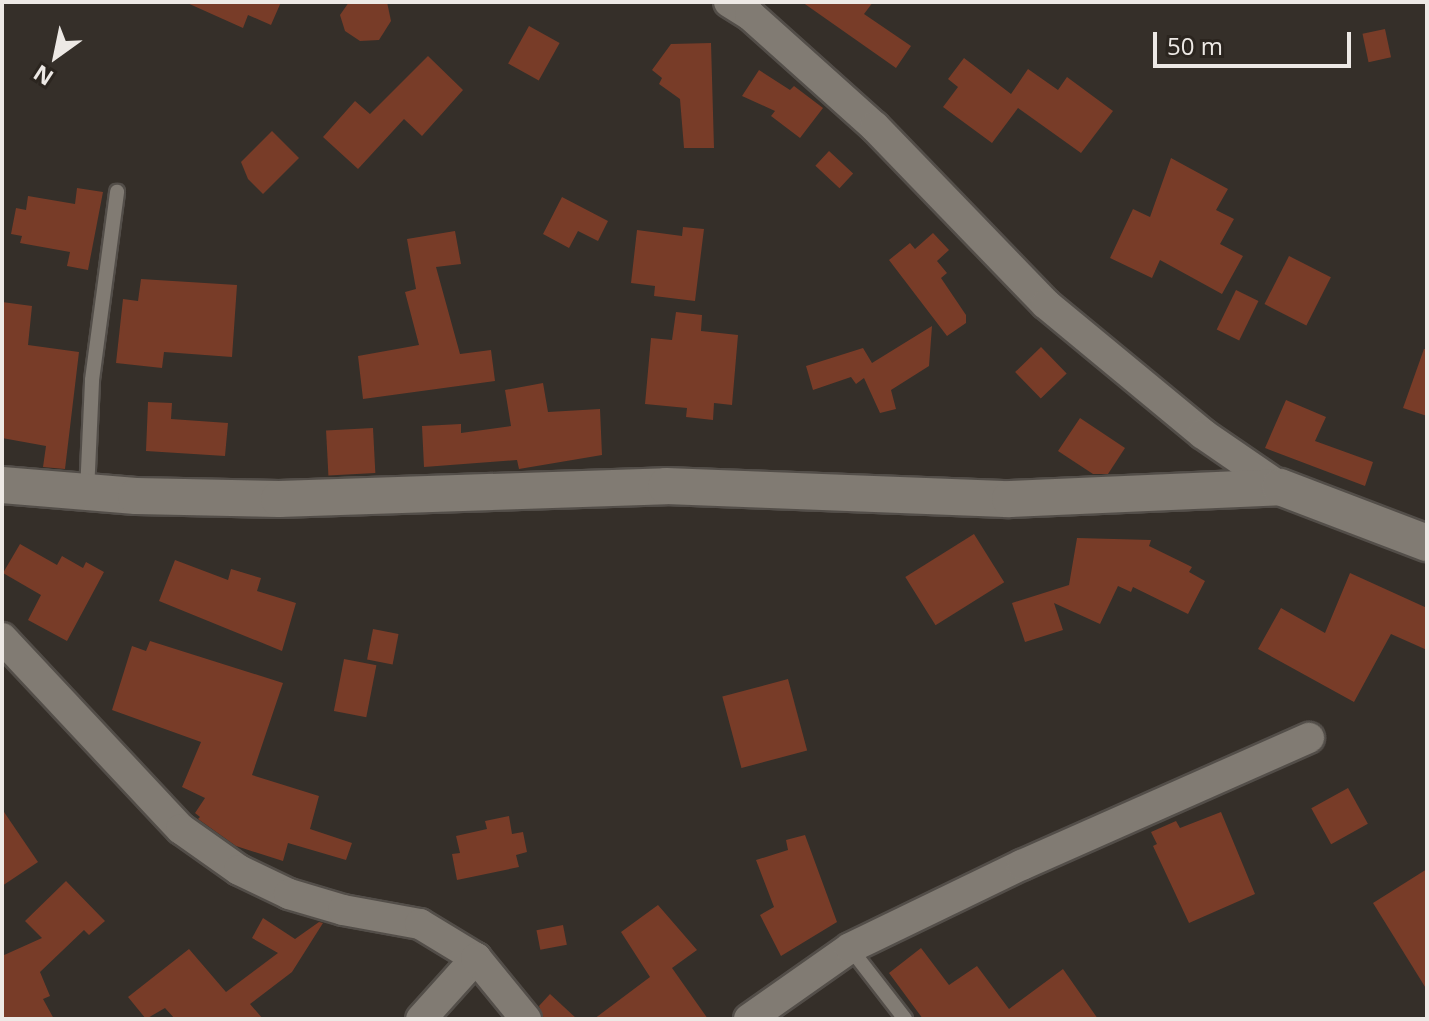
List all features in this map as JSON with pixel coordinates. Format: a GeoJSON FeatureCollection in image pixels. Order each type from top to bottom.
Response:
{"type":"FeatureCollection","features":[{"type":"Feature","properties":{"kind":"street"},"geometry":{"type":"LineString","coordinates":[[729,2],[750,15],[875,127],[1046,304],[1203,434],[1280,487],[1427,543]]}},
{"type":"Feature","properties":{"kind":"street"},"geometry":{"type":"LineString","coordinates":[[2,485],[87,492],[279,499],[666,486],[1010,499],[1280,487]]}},
{"type":"Feature","properties":{"kind":"street"},"geometry":{"type":"LineString","coordinates":[[2,638],[181,829],[239,870],[303,898],[420,924],[476,958],[526,1019]]}},
{"type":"Feature","properties":{"kind":"street"},"geometry":{"type":"LineString","coordinates":[[749,1019],[850,948],[1022,865],[1309,738]]}},
{"type":"Feature","properties":{"kind":"street"},"geometry":{"type":"LineString","coordinates":[[421,1019],[476,958]]}},
{"type":"Feature","properties":{"kind":"lane"},"geometry":{"type":"LineString","coordinates":[[87,492],[92,380],[117,192]]}},
{"type":"Feature","properties":{"kind":"lane"},"geometry":{"type":"LineString","coordinates":[[850,948],[905,1019]]}},
{"type":"Feature","properties":{"kind":"building"},"geometry":{"type":"Polygon","coordinates":[[[185,2],[281,2],[271,25],[248,15],[243,28],[185,2]]]}},
{"type":"Feature","properties":{"kind":"building"},"geometry":{"type":"Polygon","coordinates":[[[349,2],[387,2],[391,21],[379,40],[360,41],[345,31],[340,15],[349,2]]]}},
{"type":"Feature","properties":{"kind":"building"},"geometry":{"type":"Polygon","coordinates":[[[802,2],[873,2],[864,14],[911,46],[896,68],[802,2]]]}},
{"type":"Feature","properties":{"kind":"building"},"geometry":{"type":"Polygon","coordinates":[[[529,26],[560,43],[539,81],[508,64],[529,26]]]}},
{"type":"Feature","properties":{"kind":"building"},"geometry":{"type":"Polygon","coordinates":[[[1385,29],[1391,57],[1369,62],[1363,34],[1385,29]]]}},
{"type":"Feature","properties":{"kind":"building"},"geometry":{"type":"Polygon","coordinates":[[[711,43],[714,148],[684,148],[680,99],[659,84],[662,78],[652,70],[671,44],[711,43]]]}},
{"type":"Feature","properties":{"kind":"building"},"geometry":{"type":"Polygon","coordinates":[[[428,56],[463,90],[422,136],[404,119],[358,169],[323,137],[355,101],[370,114],[428,56]]]}},
{"type":"Feature","properties":{"kind":"building"},"geometry":{"type":"Polygon","coordinates":[[[964,58],[1011,94],[1028,69],[1058,90],[1067,77],[1113,111],[1081,153],[1018,108],[992,143],[943,107],[958,87],[948,79],[964,58]]]}},
{"type":"Feature","properties":{"kind":"building"},"geometry":{"type":"Polygon","coordinates":[[[759,70],[790,90],[794,86],[823,108],[800,138],[771,116],[775,111],[742,96],[759,70]]]}},
{"type":"Feature","properties":{"kind":"building"},"geometry":{"type":"Polygon","coordinates":[[[272,131],[299,158],[263,194],[248,179],[241,162],[272,131]]]}},
{"type":"Feature","properties":{"kind":"building"},"geometry":{"type":"Polygon","coordinates":[[[829,151],[853,174],[839,188],[815,166],[829,151]]]}},
{"type":"Feature","properties":{"kind":"building"},"geometry":{"type":"Polygon","coordinates":[[[1171,158],[1228,189],[1216,210],[1234,219],[1220,244],[1243,256],[1222,294],[1160,260],[1152,278],[1110,258],[1133,209],[1150,217],[1171,158]]]}},
{"type":"Feature","properties":{"kind":"building"},"geometry":{"type":"Polygon","coordinates":[[[77,188],[103,192],[88,270],[67,266],[70,252],[20,243],[22,236],[11,234],[16,208],[26,210],[28,196],[75,204],[77,188]]]}},
{"type":"Feature","properties":{"kind":"building"},"geometry":{"type":"Polygon","coordinates":[[[562,197],[608,221],[598,241],[578,231],[569,248],[543,234],[562,197]]]}},
{"type":"Feature","properties":{"kind":"building"},"geometry":{"type":"Polygon","coordinates":[[[683,227],[704,229],[695,301],[654,296],[655,286],[631,283],[637,230],[682,236],[683,227]]]}},
{"type":"Feature","properties":{"kind":"building"},"geometry":{"type":"Polygon","coordinates":[[[455,231],[461,264],[436,267],[460,354],[491,350],[495,381],[363,399],[358,356],[419,345],[405,292],[416,289],[407,239],[455,231]]]}},
{"type":"Feature","properties":{"kind":"building"},"geometry":{"type":"Polygon","coordinates":[[[933,233],[949,250],[937,261],[947,273],[941,278],[966,315],[966,323],[947,336],[889,260],[910,243],[915,249],[933,233]]]}},
{"type":"Feature","properties":{"kind":"building"},"geometry":{"type":"Polygon","coordinates":[[[1289,256],[1331,277],[1306,325],[1264,304],[1289,256]]]}},
{"type":"Feature","properties":{"kind":"building"},"geometry":{"type":"Polygon","coordinates":[[[141,279],[237,285],[232,357],[164,352],[162,368],[116,363],[123,299],[138,301],[141,279]]]}},
{"type":"Feature","properties":{"kind":"building"},"geometry":{"type":"Polygon","coordinates":[[[1236,290],[1258,301],[1239,341],[1217,330],[1236,290]]]}},
{"type":"Feature","properties":{"kind":"building"},"geometry":{"type":"Polygon","coordinates":[[[2,302],[32,306],[28,345],[79,352],[65,469],[43,467],[46,446],[2,438],[2,302]]]}},
{"type":"Feature","properties":{"kind":"building"},"geometry":{"type":"Polygon","coordinates":[[[676,312],[702,315],[701,331],[738,335],[732,405],[714,403],[713,420],[686,417],[687,408],[645,404],[651,338],[672,340],[676,312]]]}},
{"type":"Feature","properties":{"kind":"building"},"geometry":{"type":"Polygon","coordinates":[[[932,326],[929,366],[891,390],[896,409],[880,413],[864,378],[856,384],[851,377],[813,390],[806,366],[863,348],[872,363],[932,326]]]}},
{"type":"Feature","properties":{"kind":"building"},"geometry":{"type":"Polygon","coordinates":[[[1041,347],[1067,374],[1041,399],[1015,372],[1041,347]]]}},
{"type":"Feature","properties":{"kind":"building"},"geometry":{"type":"Polygon","coordinates":[[[1424,349],[1427,349],[1427,416],[1403,408],[1424,349]]]}},
{"type":"Feature","properties":{"kind":"building"},"geometry":{"type":"Polygon","coordinates":[[[543,383],[548,412],[600,409],[602,455],[519,469],[517,460],[424,467],[422,426],[461,424],[461,433],[511,426],[505,390],[543,383]]]}},
{"type":"Feature","properties":{"kind":"building"},"geometry":{"type":"Polygon","coordinates":[[[1286,400],[1326,417],[1315,441],[1373,462],[1365,486],[1265,448],[1286,400]]]}},
{"type":"Feature","properties":{"kind":"building"},"geometry":{"type":"Polygon","coordinates":[[[148,402],[172,403],[171,419],[228,423],[225,456],[146,451],[148,402]]]}},
{"type":"Feature","properties":{"kind":"building"},"geometry":{"type":"Polygon","coordinates":[[[1080,418],[1125,448],[1108,474],[1093,474],[1058,451],[1080,418]]]}},
{"type":"Feature","properties":{"kind":"building"},"geometry":{"type":"Polygon","coordinates":[[[373,428],[375,473],[328,475],[326,430],[373,428]]]}},
{"type":"Feature","properties":{"kind":"building"},"geometry":{"type":"Polygon","coordinates":[[[974,534],[1004,582],[936,625],[905,577],[974,534]]]}},
{"type":"Feature","properties":{"kind":"building"},"geometry":{"type":"Polygon","coordinates":[[[1077,538],[1151,540],[1149,546],[1192,567],[1189,572],[1205,581],[1188,614],[1133,587],[1131,592],[1118,586],[1100,624],[1054,603],[1063,630],[1025,642],[1012,603],[1069,585],[1077,538]]]}},
{"type":"Feature","properties":{"kind":"building"},"geometry":{"type":"Polygon","coordinates":[[[20,544],[57,565],[62,556],[83,568],[86,562],[104,572],[67,641],[28,620],[41,595],[3,573],[20,544]]]}},
{"type":"Feature","properties":{"kind":"building"},"geometry":{"type":"Polygon","coordinates":[[[175,560],[228,580],[231,569],[261,578],[257,591],[296,603],[282,651],[159,601],[175,560]]]}},
{"type":"Feature","properties":{"kind":"building"},"geometry":{"type":"Polygon","coordinates":[[[1350,573],[1427,608],[1427,650],[1391,634],[1354,702],[1258,649],[1281,608],[1325,633],[1350,573]]]}},
{"type":"Feature","properties":{"kind":"building"},"geometry":{"type":"Polygon","coordinates":[[[373,629],[399,634],[393,664],[367,659],[373,629]]]}},
{"type":"Feature","properties":{"kind":"building"},"geometry":{"type":"Polygon","coordinates":[[[150,641],[283,683],[252,775],[319,796],[310,829],[352,843],[346,860],[288,843],[283,861],[236,846],[198,819],[200,817],[195,813],[205,798],[182,787],[201,742],[112,710],[132,646],[146,651],[150,641]]]}},
{"type":"Feature","properties":{"kind":"building"},"geometry":{"type":"Polygon","coordinates":[[[344,659],[376,665],[366,717],[334,711],[344,659]]]}},
{"type":"Feature","properties":{"kind":"building"},"geometry":{"type":"Polygon","coordinates":[[[788,679],[807,750],[741,768],[722,697],[788,679]]]}},
{"type":"Feature","properties":{"kind":"building"},"geometry":{"type":"Polygon","coordinates":[[[1348,788],[1368,824],[1331,844],[1311,808],[1348,788]]]}},
{"type":"Feature","properties":{"kind":"building"},"geometry":{"type":"Polygon","coordinates":[[[2,809],[38,862],[2,886],[2,809]]]}},
{"type":"Feature","properties":{"kind":"building"},"geometry":{"type":"Polygon","coordinates":[[[1221,812],[1255,894],[1189,923],[1153,846],[1157,844],[1151,832],[1176,821],[1180,828],[1221,812]]]}},
{"type":"Feature","properties":{"kind":"building"},"geometry":{"type":"Polygon","coordinates":[[[509,816],[512,834],[523,832],[527,852],[516,855],[519,867],[457,880],[452,854],[460,853],[456,836],[487,829],[485,821],[509,816]]]}},
{"type":"Feature","properties":{"kind":"building"},"geometry":{"type":"Polygon","coordinates":[[[805,835],[837,922],[781,956],[760,915],[774,907],[756,860],[788,850],[786,840],[805,835]]]}},
{"type":"Feature","properties":{"kind":"building"},"geometry":{"type":"Polygon","coordinates":[[[1427,869],[1427,990],[1373,903],[1427,869]]]}},
{"type":"Feature","properties":{"kind":"building"},"geometry":{"type":"Polygon","coordinates":[[[66,881],[105,921],[89,935],[84,930],[40,972],[50,996],[43,999],[54,1019],[2,1019],[2,956],[42,938],[25,921],[66,881]]]}},
{"type":"Feature","properties":{"kind":"building"},"geometry":{"type":"Polygon","coordinates":[[[658,905],[697,950],[672,968],[708,1019],[594,1019],[650,977],[621,932],[658,905]]]}},
{"type":"Feature","properties":{"kind":"building"},"geometry":{"type":"Polygon","coordinates":[[[263,918],[295,939],[319,922],[323,923],[292,972],[250,1004],[263,1019],[175,1019],[165,1008],[146,1019],[128,997],[189,949],[226,992],[278,953],[252,938],[263,918]]]}},
{"type":"Feature","properties":{"kind":"building"},"geometry":{"type":"Polygon","coordinates":[[[563,925],[567,945],[540,950],[536,930],[563,925]]]}},
{"type":"Feature","properties":{"kind":"building"},"geometry":{"type":"Polygon","coordinates":[[[921,948],[949,985],[977,966],[1009,1009],[1063,969],[1098,1019],[923,1019],[889,973],[921,948]]]}},
{"type":"Feature","properties":{"kind":"building"},"geometry":{"type":"Polygon","coordinates":[[[550,994],[577,1019],[544,1019],[539,1006],[550,994]]]}}]}
